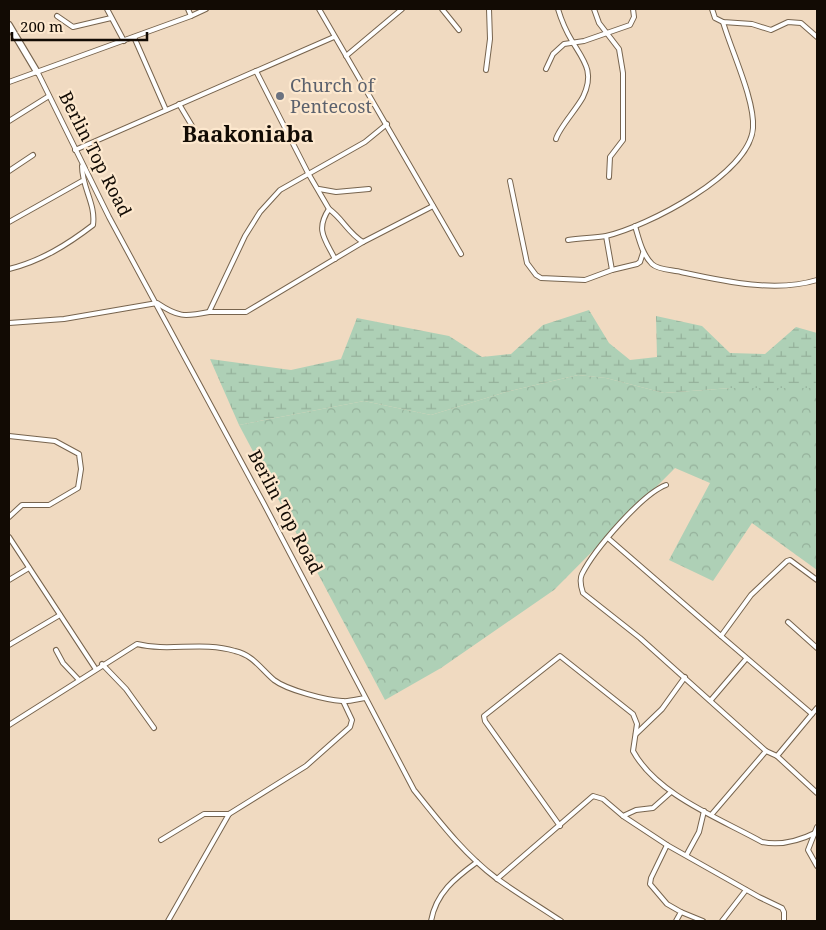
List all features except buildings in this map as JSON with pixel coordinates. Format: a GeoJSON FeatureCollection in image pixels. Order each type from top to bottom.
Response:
{"type":"FeatureCollection","features":[{"type":"Feature","properties":{"kind":"street"},"geometry":{"type":"LineString","coordinates":[[107,9],[124,41]]}},
{"type":"Feature","properties":{"kind":"street"},"geometry":{"type":"LineString","coordinates":[[188,9],[191,16]]}},
{"type":"Feature","properties":{"kind":"street"},"geometry":{"type":"LineString","coordinates":[[9,82],[124,41],[206,9]]}},
{"type":"Feature","properties":{"kind":"street"},"geometry":{"type":"LineString","coordinates":[[319,9],[461,254]]}},
{"type":"Feature","properties":{"kind":"street"},"geometry":{"type":"LineString","coordinates":[[346,56],[402,9]]}},
{"type":"Feature","properties":{"kind":"street"},"geometry":{"type":"LineString","coordinates":[[442,9],[459,30]]}},
{"type":"Feature","properties":{"kind":"street"},"geometry":{"type":"LineString","coordinates":[[486,70],[490,39],[490,9]]}},
{"type":"Feature","properties":{"kind":"street"},"geometry":{"type":"LineString","coordinates":[[556,140],[558,133],[572,116],[589,85],[586,65],[581,52],[572,41],[558,9]]}},
{"type":"Feature","properties":{"kind":"street"},"geometry":{"type":"LineString","coordinates":[[594,9],[599,23],[619,49],[624,83],[622,140],[610,158],[608,177]]}},
{"type":"Feature","properties":{"kind":"street"},"geometry":{"type":"LineString","coordinates":[[546,69],[558,50],[572,41],[584,41],[630,25],[634,17],[633,9]]}},
{"type":"Feature","properties":{"kind":"street"},"geometry":{"type":"LineString","coordinates":[[712,9],[715,18],[723,22],[752,24],[771,30],[788,22],[801,23],[817,37]]}},
{"type":"Feature","properties":{"kind":"street"},"geometry":{"type":"LineString","coordinates":[[57,16],[73,27],[111,18]]}},
{"type":"Feature","properties":{"kind":"street"},"geometry":{"type":"LineString","coordinates":[[568,240],[606,236],[660,216],[709,186],[749,146],[753,128],[752,118],[738,64],[723,22]]}},
{"type":"Feature","properties":{"kind":"street","name":"Berlin Top Road"},"geometry":{"type":"LineString","coordinates":[[9,26],[37,71],[75,150],[414,790],[445,829],[477,862],[497,879],[561,921]]}},
{"type":"Feature","properties":{"kind":"street"},"geometry":{"type":"LineString","coordinates":[[134,37],[166,110]]}},
{"type":"Feature","properties":{"kind":"street"},"geometry":{"type":"LineString","coordinates":[[75,150],[334,37]]}},
{"type":"Feature","properties":{"kind":"street"},"geometry":{"type":"LineString","coordinates":[[256,71],[329,209],[344,221],[349,232],[363,242]]}},
{"type":"Feature","properties":{"kind":"street"},"geometry":{"type":"LineString","coordinates":[[9,121],[49,96]]}},
{"type":"Feature","properties":{"kind":"street"},"geometry":{"type":"LineString","coordinates":[[179,104],[198,136]]}},
{"type":"Feature","properties":{"kind":"street"},"geometry":{"type":"LineString","coordinates":[[209,312],[245,236],[260,212],[280,190],[308,172],[365,142],[387,124]]}},
{"type":"Feature","properties":{"kind":"street"},"geometry":{"type":"LineString","coordinates":[[9,171],[33,155]]}},
{"type":"Feature","properties":{"kind":"street"},"geometry":{"type":"LineString","coordinates":[[9,269],[46,256],[72,242],[93,225],[94,214],[82,181],[82,163]]}},
{"type":"Feature","properties":{"kind":"street"},"geometry":{"type":"LineString","coordinates":[[9,222],[82,181]]}},
{"type":"Feature","properties":{"kind":"street"},"geometry":{"type":"LineString","coordinates":[[510,181],[527,263],[536,275],[541,278],[585,280],[612,270],[637,264],[640,262],[643,252]]}},
{"type":"Feature","properties":{"kind":"street"},"geometry":{"type":"LineString","coordinates":[[319,189],[336,192],[369,189]]}},
{"type":"Feature","properties":{"kind":"street"},"geometry":{"type":"LineString","coordinates":[[9,323],[64,319],[157,303],[174,314],[181,316],[209,312],[246,312],[363,242],[433,206]]}},
{"type":"Feature","properties":{"kind":"street"},"geometry":{"type":"LineString","coordinates":[[329,209],[324,217],[321,232],[335,259]]}},
{"type":"Feature","properties":{"kind":"street"},"geometry":{"type":"LineString","coordinates":[[635,226],[643,252],[653,265],[719,280],[777,285],[803,285],[817,280]]}},
{"type":"Feature","properties":{"kind":"street"},"geometry":{"type":"LineString","coordinates":[[606,236],[612,270]]}},
{"type":"Feature","properties":{"kind":"street"},"geometry":{"type":"LineString","coordinates":[[9,436],[55,441],[79,454],[81,469],[78,488],[49,505],[22,505],[9,518]]}},
{"type":"Feature","properties":{"kind":"street"},"geometry":{"type":"LineString","coordinates":[[666,485],[646,497],[616,527],[582,574],[580,584],[583,593],[640,638],[766,751],[777,756],[817,792]]}},
{"type":"Feature","properties":{"kind":"street"},"geometry":{"type":"LineString","coordinates":[[9,537],[95,668]]}},
{"type":"Feature","properties":{"kind":"street"},"geometry":{"type":"LineString","coordinates":[[609,539],[812,714]]}},
{"type":"Feature","properties":{"kind":"street"},"geometry":{"type":"LineString","coordinates":[[721,636],[751,595],[786,561],[790,560],[817,580]]}},
{"type":"Feature","properties":{"kind":"street"},"geometry":{"type":"LineString","coordinates":[[9,580],[29,568]]}},
{"type":"Feature","properties":{"kind":"street"},"geometry":{"type":"LineString","coordinates":[[9,645],[60,615]]}},
{"type":"Feature","properties":{"kind":"street"},"geometry":{"type":"LineString","coordinates":[[788,622],[817,648]]}},
{"type":"Feature","properties":{"kind":"street"},"geometry":{"type":"LineString","coordinates":[[9,725],[95,668],[137,644],[163,647],[217,647],[235,650],[252,658],[272,679],[288,688],[343,701],[365,698]]}},
{"type":"Feature","properties":{"kind":"street"},"geometry":{"type":"LineString","coordinates":[[56,650],[64,663],[79,680]]}},
{"type":"Feature","properties":{"kind":"street"},"geometry":{"type":"LineString","coordinates":[[560,826],[485,721],[484,714],[560,656],[633,714],[637,721],[636,734],[632,746],[636,756],[653,777],[671,792],[762,842],[776,845],[816,833]]}},
{"type":"Feature","properties":{"kind":"street"},"geometry":{"type":"LineString","coordinates":[[711,700],[746,659]]}},
{"type":"Feature","properties":{"kind":"street"},"geometry":{"type":"LineString","coordinates":[[102,664],[126,689],[154,728]]}},
{"type":"Feature","properties":{"kind":"street"},"geometry":{"type":"LineString","coordinates":[[636,734],[662,709],[685,677]]}},
{"type":"Feature","properties":{"kind":"street"},"geometry":{"type":"LineString","coordinates":[[168,921],[229,814],[306,766],[348,729],[352,720],[343,701]]}},
{"type":"Feature","properties":{"kind":"street"},"geometry":{"type":"LineString","coordinates":[[777,756],[817,708]]}},
{"type":"Feature","properties":{"kind":"street"},"geometry":{"type":"LineString","coordinates":[[712,814],[766,751]]}},
{"type":"Feature","properties":{"kind":"street"},"geometry":{"type":"LineString","coordinates":[[814,788],[817,783]]}},
{"type":"Feature","properties":{"kind":"street"},"geometry":{"type":"LineString","coordinates":[[623,816],[636,810],[653,808],[671,792]]}},
{"type":"Feature","properties":{"kind":"street"},"geometry":{"type":"LineString","coordinates":[[497,879],[594,796],[603,799],[623,816],[667,845],[687,854],[746,890],[782,908],[784,921]]}},
{"type":"Feature","properties":{"kind":"street"},"geometry":{"type":"LineString","coordinates":[[687,854],[699,832],[704,811]]}},
{"type":"Feature","properties":{"kind":"street"},"geometry":{"type":"LineString","coordinates":[[161,840],[204,814],[229,814]]}},
{"type":"Feature","properties":{"kind":"street"},"geometry":{"type":"LineString","coordinates":[[817,827],[808,850],[817,866]]}},
{"type":"Feature","properties":{"kind":"street"},"geometry":{"type":"LineString","coordinates":[[667,845],[650,878],[650,884],[667,904],[703,921]]}},
{"type":"Feature","properties":{"kind":"street"},"geometry":{"type":"LineString","coordinates":[[431,921],[438,901],[450,881],[477,862]]}},
{"type":"Feature","properties":{"kind":"street"},"geometry":{"type":"LineString","coordinates":[[722,921],[746,890]]}},
{"type":"Feature","properties":{"kind":"street"},"geometry":{"type":"LineString","coordinates":[[676,921],[681,912]]}},
{"type":"Feature","properties":{"kind":"green space"},"geometry":{"type":"Polygon","coordinates":[[[589,310],[609,343],[630,360],[657,357],[656,316],[702,326],[730,353],[765,354],[796,327],[817,333],[817,388],[731,388],[664,393],[606,378],[578,375],[506,392],[431,415],[364,401],[239,425],[210,359],[291,370],[341,359],[357,318],[449,336],[482,357],[511,354],[543,325],[589,310]]]}},
{"type":"Feature","properties":{"kind":"green space"},"geometry":{"type":"Polygon","coordinates":[[[578,375],[606,378],[664,393],[731,388],[817,388],[817,570],[752,523],[713,581],[669,560],[710,483],[675,468],[554,590],[441,668],[385,700],[239,425],[364,401],[431,415],[506,392],[578,375]]]}},
{"type":"Feature","properties":{"kind":"place","name":"Church of Pentecost"},"geometry":{"type":"Point","coordinates":[280,96]}},
{"type":"Feature","properties":{"kind":"district","name":"Baakoniaba"},"geometry":{"type":"Point","coordinates":[248,134]}}]}
